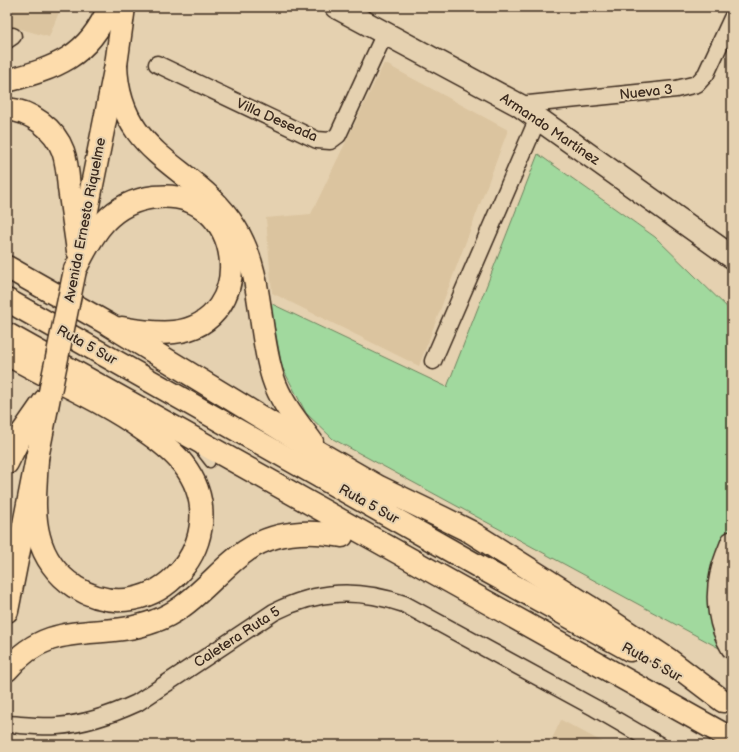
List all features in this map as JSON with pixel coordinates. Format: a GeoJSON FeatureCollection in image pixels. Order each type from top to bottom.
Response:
{"type":"FeatureCollection","features":[{"type":"Feature","properties":{"kind":"main road"},"geometry":{"type":"LineString","coordinates":[[7,81],[51,68],[77,52],[87,43],[95,32],[109,7]]}},
{"type":"Feature","properties":{"kind":"main road","name":"Avenida Ernesto Riquelme"},"geometry":{"type":"LineString","coordinates":[[114,7],[116,65]]}},
{"type":"Feature","properties":{"kind":"main road","name":"Avenida Ernesto Riquelme"},"geometry":{"type":"LineString","coordinates":[[7,611],[116,65],[124,7]]}},
{"type":"Feature","properties":{"kind":"main road","name":"Armando Martínez"},"geometry":{"type":"LineString","coordinates":[[336,7],[519,105],[732,258]]}},
{"type":"Feature","properties":{"kind":"main road"},"geometry":{"type":"LineString","coordinates":[[116,65],[118,88],[121,100],[129,119],[142,139],[217,204],[237,230],[244,243],[253,269],[258,291],[265,342],[275,384],[289,412],[318,452]]}},
{"type":"Feature","properties":{"kind":"main road"},"geometry":{"type":"LineString","coordinates":[[7,109],[22,112],[33,117],[51,132],[58,141],[63,152],[68,174],[77,261]]}},
{"type":"Feature","properties":{"kind":"main road"},"geometry":{"type":"LineString","coordinates":[[77,261],[95,233],[116,212],[134,202],[146,198],[179,198],[189,201],[202,208],[213,218],[220,226],[224,234],[230,252],[230,282],[221,302],[207,319],[186,330],[174,332],[144,332],[108,324]]}},
{"type":"Feature","properties":{"kind":"main road"},"geometry":{"type":"LineString","coordinates":[[7,267],[108,324],[318,452],[379,487],[471,532],[588,606],[669,660],[728,703]]}},
{"type":"Feature","properties":{"kind":"main road","name":"Ruta 5 Sur"},"geometry":{"type":"LineString","coordinates":[[7,300],[462,557],[728,703]]}},
{"type":"Feature","properties":{"kind":"main road","name":"Ruta 5 Sur"},"geometry":{"type":"LineString","coordinates":[[7,334],[732,739]]}},
{"type":"Feature","properties":{"kind":"main road"},"geometry":{"type":"LineString","coordinates":[[8,355],[123,415],[294,512],[342,536],[467,591]]}},
{"type":"Feature","properties":{"kind":"main road"},"geometry":{"type":"LineString","coordinates":[[7,463],[22,433],[50,392]]}},
{"type":"Feature","properties":{"kind":"main road"},"geometry":{"type":"LineString","coordinates":[[37,458],[35,513],[39,536],[51,564],[60,574],[81,590],[94,596],[107,599],[120,600],[134,598],[159,590],[180,573],[188,563],[194,551],[202,525],[200,498],[190,474],[182,463],[159,440],[123,415]]}},
{"type":"Feature","properties":{"kind":"main road"},"geometry":{"type":"LineString","coordinates":[[7,670],[30,648],[54,637],[68,633],[133,627],[156,621],[167,616],[181,608],[245,551],[263,541],[279,536],[304,532],[342,536]]}},
{"type":"Feature","properties":{"kind":"street","name":"Nueva 3"},"geometry":{"type":"LineString","coordinates":[[519,105],[676,89],[697,84],[706,74],[732,18]]}},
{"type":"Feature","properties":{"kind":"street","name":"Villa Deseada"},"geometry":{"type":"LineString","coordinates":[[158,64],[317,140],[330,141],[338,135],[385,33]]}},
{"type":"Feature","properties":{"kind":"street"},"geometry":{"type":"LineString","coordinates":[[433,361],[538,118]]}},
{"type":"Feature","properties":{"kind":"street"},"geometry":{"type":"LineString","coordinates":[[732,542],[721,572],[718,601],[723,629],[732,648]]}},
{"type":"Feature","properties":{"kind":"street","name":"Caletera Ruta 5"},"geometry":{"type":"LineString","coordinates":[[7,724],[57,726],[91,720],[118,712],[137,703],[274,612],[290,604],[306,599],[339,593],[372,595],[404,604],[595,708],[659,745]]}},
{"type":"Feature","properties":{"kind":"lane"},"geometry":{"type":"LineString","coordinates":[[189,436],[210,463]]}},
{"type":"Feature","properties":{"kind":"shaded area"},"geometry":{"type":"Polygon","coordinates":[[[7,7],[61,7],[49,37],[7,25],[7,7]]]}},
{"type":"Feature","properties":{"kind":"shaded area"},"geometry":{"type":"Polygon","coordinates":[[[384,63],[508,130],[419,366],[272,293],[266,218],[311,214],[384,63]]]}},
{"type":"Feature","properties":{"kind":"shaded area"},"geometry":{"type":"Polygon","coordinates":[[[561,720],[608,745],[549,745],[561,720]]]}},
{"type":"Feature","properties":{"kind":"green space"},"geometry":{"type":"Polygon","coordinates":[[[538,154],[655,237],[732,312],[732,655],[333,439],[306,413],[282,367],[270,303],[447,387],[538,154]]]}}]}
